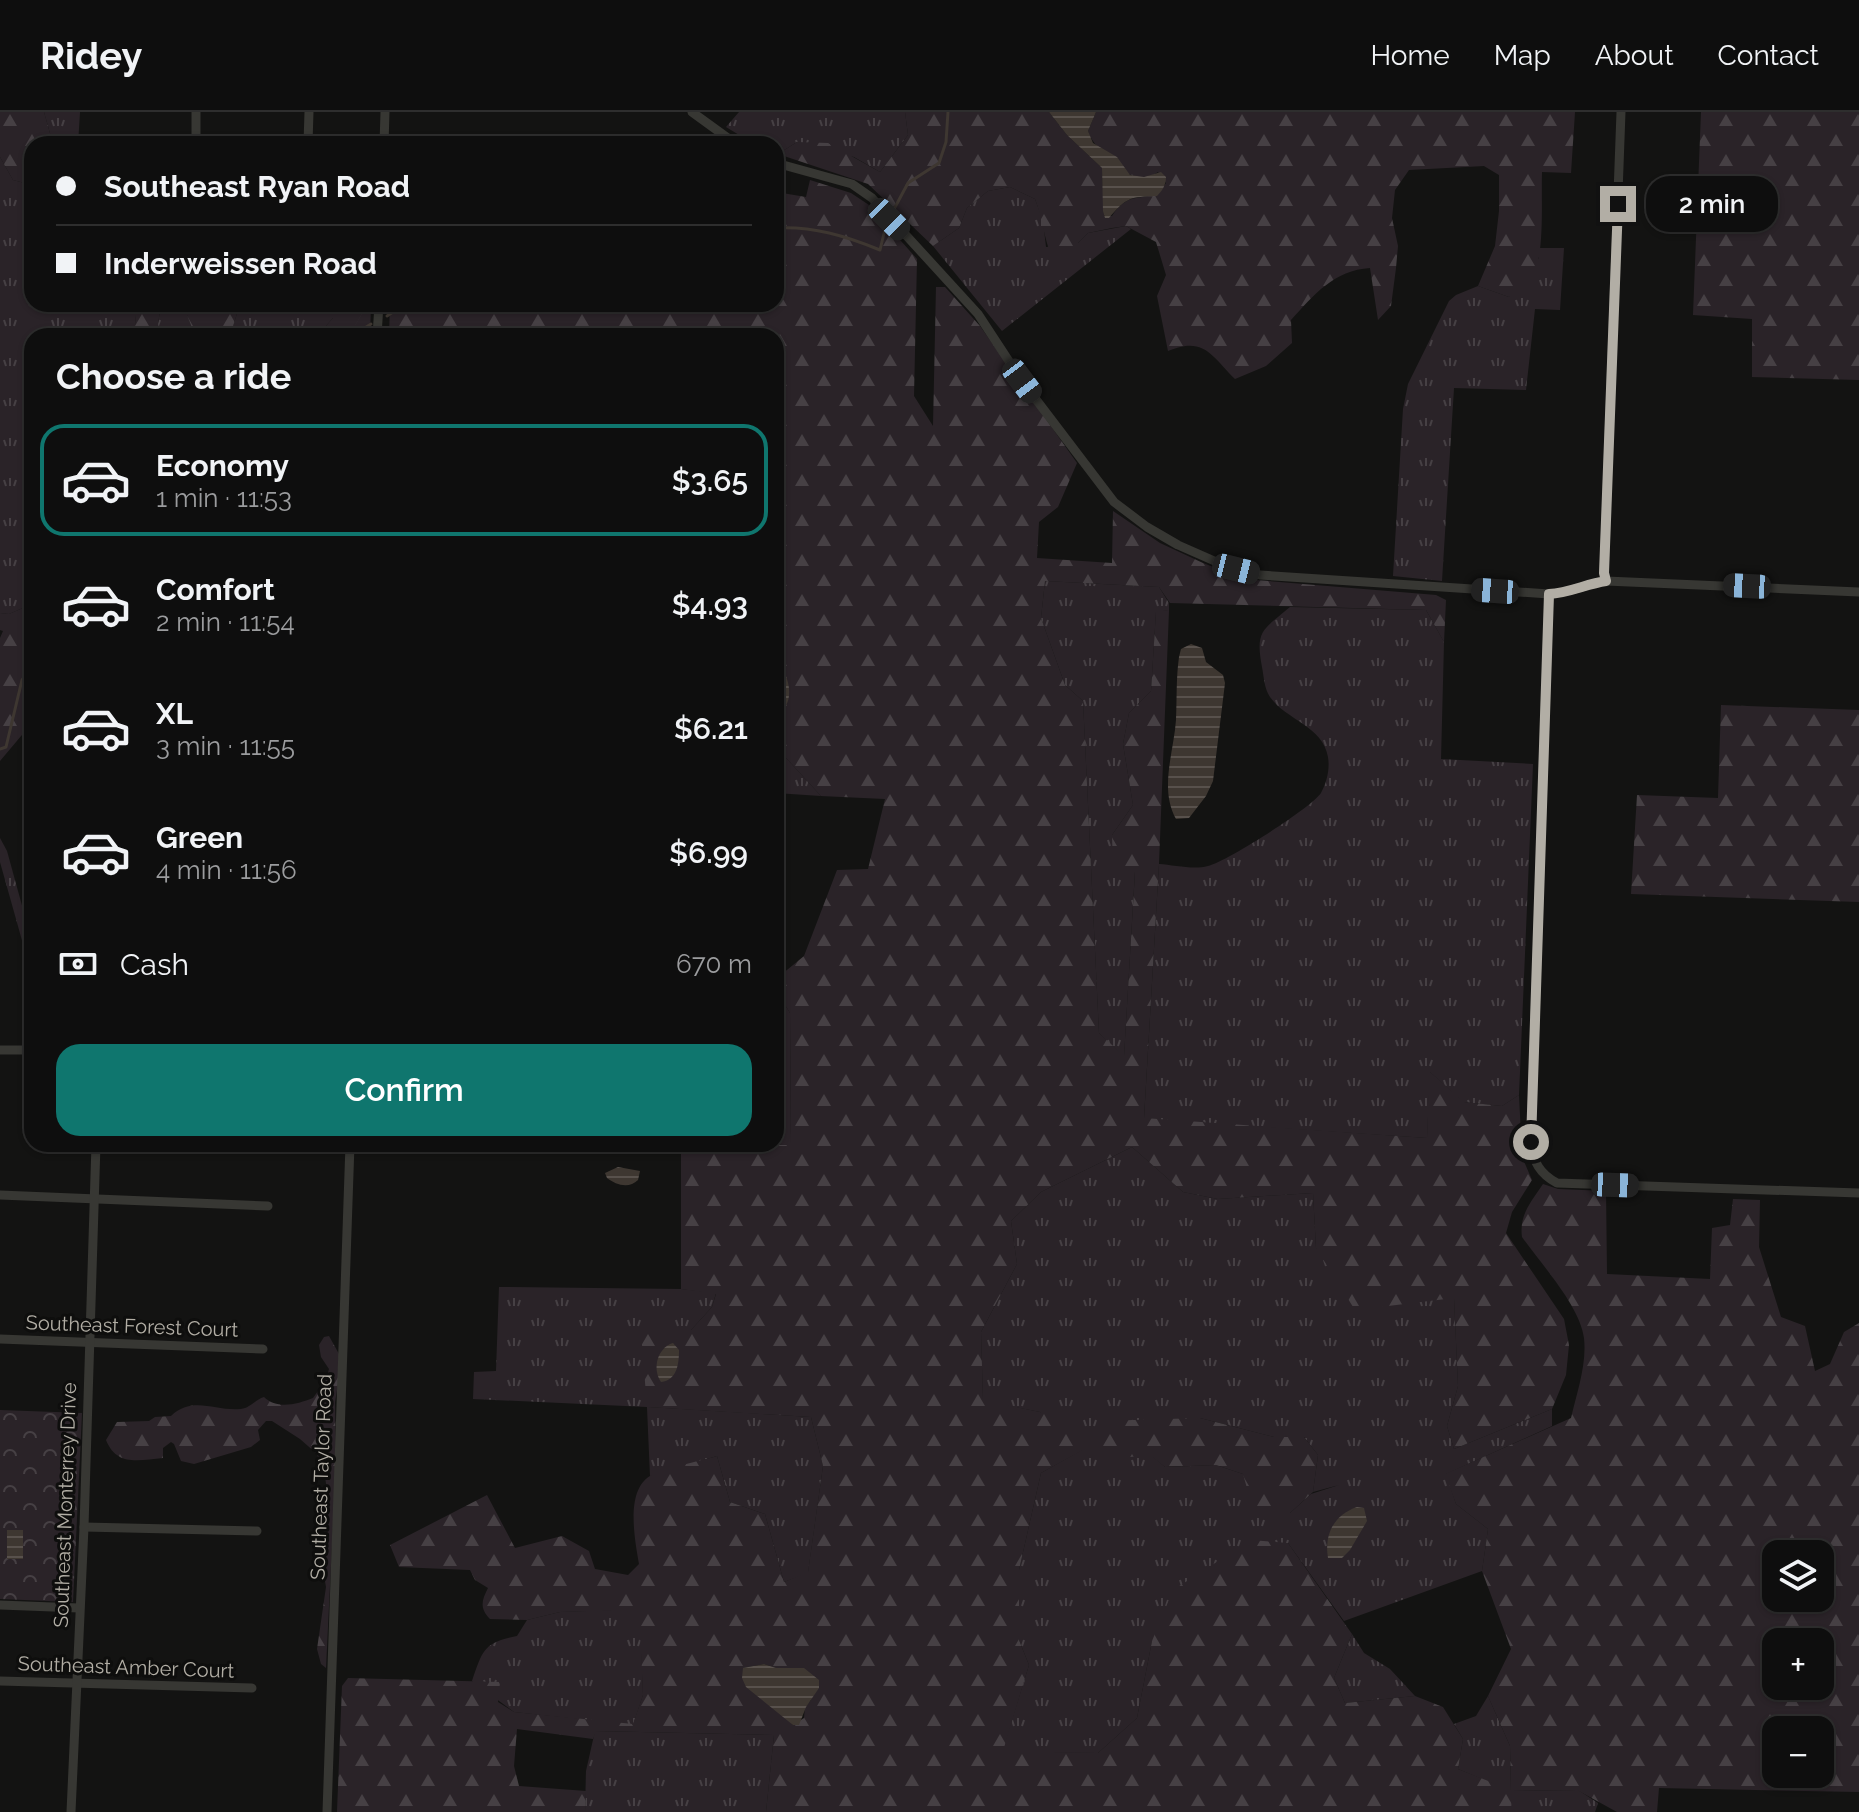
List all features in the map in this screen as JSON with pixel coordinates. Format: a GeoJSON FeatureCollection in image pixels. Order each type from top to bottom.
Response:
{"type":"FeatureCollection","features":[{"type":"Feature","properties":{"kind":"street"},"geometry":{"type":"LineString","coordinates":[[196,112],[196,136]]}},
{"type":"Feature","properties":{"kind":"street"},"geometry":{"type":"LineString","coordinates":[[308,136],[309,112]]}},
{"type":"Feature","properties":{"kind":"street"},"geometry":{"type":"LineString","coordinates":[[384,136],[385,112]]}},
{"type":"Feature","properties":{"kind":"street"},"geometry":{"type":"LineString","coordinates":[[692,112],[725,136]]}},
{"type":"Feature","properties":{"kind":"street"},"geometry":{"type":"LineString","coordinates":[[1606,581],[1621,112]]}},
{"type":"Feature","properties":{"kind":"street"},"geometry":{"type":"LineString","coordinates":[[784,165],[852,184],[872,198],[978,314],[1022,381],[1114,502],[1178,545],[1228,567],[1260,575],[1549,594],[1568,593],[1591,583],[1606,581],[1859,592]]}},
{"type":"Feature","properties":{"kind":"street"},"geometry":{"type":"LineString","coordinates":[[1549,594],[1531,1142],[1537,1167],[1557,1183],[1859,1193]]}},
{"type":"Feature","properties":{"kind":"street"},"geometry":{"type":"LineString","coordinates":[[0,1050],[24,1050]]}},
{"type":"Feature","properties":{"kind":"street","name":"Southeast Monterrey Drive"},"geometry":{"type":"LineString","coordinates":[[71,1812],[96,1152]]}},
{"type":"Feature","properties":{"kind":"street","name":"Southeast Taylor Road"},"geometry":{"type":"LineString","coordinates":[[327,1812],[350,1152]]}},
{"type":"Feature","properties":{"kind":"street"},"geometry":{"type":"LineString","coordinates":[[0,1195],[268,1206]]}},
{"type":"Feature","properties":{"kind":"street","name":"Southeast Forest Court"},"geometry":{"type":"LineString","coordinates":[[0,1339],[263,1349]]}},
{"type":"Feature","properties":{"kind":"street"},"geometry":{"type":"LineString","coordinates":[[84,1527],[257,1531]]}},
{"type":"Feature","properties":{"kind":"street"},"geometry":{"type":"LineString","coordinates":[[0,1605],[79,1608]]}},
{"type":"Feature","properties":{"kind":"street","name":"Southeast Amber Court"},"geometry":{"type":"LineString","coordinates":[[0,1681],[252,1688]]}},
{"type":"Feature","properties":{"kind":"green space"},"geometry":{"type":"Polygon","coordinates":[[[0,112],[44,112],[51,136],[24,136],[24,183],[13,180],[0,157],[0,112]]]}},
{"type":"Feature","properties":{"kind":"green space"},"geometry":{"type":"Polygon","coordinates":[[[44,112],[80,112],[78,136],[51,136],[44,112]]]}},
{"type":"Feature","properties":{"kind":"green space"},"geometry":{"type":"Polygon","coordinates":[[[739,112],[905,112],[908,135],[880,172],[854,157],[797,142],[784,150],[784,136],[741,136],[726,127],[739,112]]]}},
{"type":"Feature","properties":{"kind":"green space"},"geometry":{"type":"Polygon","coordinates":[[[905,112],[1049,112],[1067,135],[1102,168],[1104,216],[1112,216],[1123,203],[1159,193],[1166,183],[1158,172],[1144,178],[1133,176],[1102,151],[1088,131],[1096,112],[1575,112],[1571,173],[1542,172],[1542,226],[1537,267],[1522,288],[1509,297],[1478,286],[1495,246],[1499,175],[1484,166],[1409,170],[1395,190],[1392,218],[1398,246],[1391,306],[1378,320],[1370,268],[1346,273],[1326,285],[1291,320],[1292,343],[1266,366],[1235,379],[1213,356],[1199,347],[1180,347],[1168,351],[1157,296],[1166,275],[1156,242],[1126,226],[1088,233],[1078,243],[1073,257],[1056,266],[1035,199],[1010,187],[988,191],[967,208],[959,228],[933,246],[868,184],[784,156],[784,150],[797,142],[828,143],[880,172],[908,135],[905,112]]]}},
{"type":"Feature","properties":{"kind":"green space"},"geometry":{"type":"Polygon","coordinates":[[[1701,112],[1859,112],[1859,380],[1752,377],[1752,319],[1693,315],[1701,112]]]}},
{"type":"Feature","properties":{"kind":"green space"},"geometry":{"type":"Polygon","coordinates":[[[0,157],[13,180],[24,183],[24,312],[136,312],[135,328],[24,328],[24,607],[9,614],[0,613],[0,157]]]}},
{"type":"Feature","properties":{"kind":"green space"},"geometry":{"type":"Polygon","coordinates":[[[810,180],[851,193],[869,205],[917,259],[914,396],[933,426],[936,287],[945,287],[980,326],[1077,463],[1058,507],[1039,522],[1037,558],[1112,563],[1113,511],[1160,543],[1244,579],[1436,595],[1446,600],[1444,642],[1426,610],[1170,603],[1159,587],[1045,581],[1041,618],[1065,685],[1083,701],[1099,1033],[1124,1056],[1135,872],[1113,867],[1112,835],[1133,805],[1123,744],[1129,713],[1151,691],[1156,611],[1169,610],[1159,864],[1144,1118],[1427,1138],[1429,1071],[1464,1102],[1502,1106],[1519,1095],[1522,1157],[1532,1180],[1512,1212],[1506,1233],[1564,1319],[1569,1345],[1566,1375],[1552,1409],[1454,1449],[1447,1426],[1458,1386],[1454,1298],[1355,1310],[1316,1248],[1313,1193],[1218,1199],[1183,1192],[1132,1147],[1041,1192],[1011,1221],[1017,1264],[981,1332],[983,1400],[1040,1412],[1082,1429],[1083,1450],[1041,1473],[1019,1570],[1019,1640],[1029,1665],[1003,1751],[1098,1753],[1137,1718],[1152,1641],[1173,1590],[1251,1540],[1288,1543],[1352,1634],[1334,1678],[1345,1703],[1415,1696],[1443,1707],[1463,1739],[1458,1769],[1511,1790],[1510,1746],[1488,1696],[1511,1649],[1482,1571],[1488,1529],[1456,1504],[1445,1474],[1571,1418],[1584,1358],[1581,1326],[1568,1299],[1522,1237],[1524,1215],[1543,1184],[1558,1189],[1606,1191],[1607,1274],[1710,1279],[1712,1228],[1730,1225],[1733,1199],[1760,1200],[1759,1247],[1781,1317],[1805,1326],[1815,1371],[1830,1364],[1844,1332],[1859,1323],[1859,1792],[1659,1788],[1657,1812],[1617,1812],[1577,1790],[1512,1791],[1511,1812],[766,1812],[774,1735],[596,1731],[593,1739],[517,1729],[514,1766],[519,1786],[586,1791],[585,1812],[337,1812],[342,1686],[348,1678],[500,1682],[498,1702],[514,1712],[633,1724],[643,1695],[639,1610],[560,1612],[527,1620],[490,1619],[483,1604],[488,1588],[475,1580],[470,1570],[399,1567],[390,1545],[487,1495],[515,1548],[562,1536],[589,1551],[595,1569],[628,1575],[639,1564],[634,1504],[642,1483],[664,1470],[717,1456],[730,1502],[765,1514],[784,1582],[808,1572],[823,1466],[811,1417],[647,1407],[641,1332],[691,1330],[712,1307],[716,1294],[681,1289],[681,1152],[784,1152],[784,1145],[791,1145],[790,1013],[784,1003],[784,972],[804,956],[837,870],[868,869],[885,799],[821,796],[784,756],[784,708],[788,686],[784,673],[784,328],[389,328],[390,312],[784,312],[784,193],[806,197],[810,180]],[[764,1664],[743,1668],[793,1725],[804,1718],[805,1707],[811,1700],[776,1668],[764,1664]]]}},
{"type":"Feature","properties":{"kind":"green space"},"geometry":{"type":"Polygon","coordinates":[[[1010,187],[1035,199],[1043,221],[1046,247],[1078,243],[1088,233],[1126,226],[1131,229],[1002,331],[933,246],[959,228],[967,208],[988,191],[1010,187]]]}},
{"type":"Feature","properties":{"kind":"green space"},"geometry":{"type":"Polygon","coordinates":[[[1539,248],[1564,248],[1560,310],[1535,309],[1526,390],[1454,388],[1442,581],[1393,576],[1403,409],[1408,384],[1449,301],[1478,286],[1509,297],[1539,258],[1539,248]]]}},
{"type":"Feature","properties":{"kind":"green space"},"geometry":{"type":"Polygon","coordinates":[[[136,312],[160,312],[158,328],[135,328],[136,312]]]}},
{"type":"Feature","properties":{"kind":"green space"},"geometry":{"type":"Polygon","coordinates":[[[160,312],[187,312],[192,328],[158,328],[160,312]]]}},
{"type":"Feature","properties":{"kind":"green space"},"geometry":{"type":"Polygon","coordinates":[[[187,312],[238,312],[232,328],[192,328],[187,312]]]}},
{"type":"Feature","properties":{"kind":"green space"},"geometry":{"type":"Polygon","coordinates":[[[238,312],[371,312],[370,328],[340,328],[333,318],[324,328],[232,328],[238,312]]]}},
{"type":"Feature","properties":{"kind":"green space"},"geometry":{"type":"Polygon","coordinates":[[[348,312],[363,312],[354,327],[324,328],[333,318],[348,312]]]}},
{"type":"Feature","properties":{"kind":"green space"},"geometry":{"type":"Polygon","coordinates":[[[1045,581],[1159,587],[1169,603],[1169,610],[1156,612],[1151,691],[1129,713],[1123,744],[1133,805],[1112,835],[1135,871],[1124,1057],[1099,1033],[1083,701],[1065,685],[1041,618],[1045,581]]]}},
{"type":"Feature","properties":{"kind":"green space"},"geometry":{"type":"Polygon","coordinates":[[[24,607],[24,732],[0,761],[0,638],[3,631],[0,630],[0,613],[9,614],[24,607]]]}},
{"type":"Feature","properties":{"kind":"green space"},"geometry":{"type":"Polygon","coordinates":[[[1290,607],[1426,610],[1444,642],[1441,759],[1533,764],[1519,1095],[1502,1106],[1463,1102],[1430,1072],[1427,1138],[1144,1119],[1159,864],[1196,868],[1218,862],[1302,810],[1321,793],[1326,780],[1329,762],[1325,746],[1312,730],[1277,705],[1268,694],[1264,682],[1260,655],[1263,632],[1290,607]]]}},
{"type":"Feature","properties":{"kind":"green space"},"geometry":{"type":"Polygon","coordinates":[[[1721,705],[1859,710],[1859,902],[1631,894],[1637,795],[1718,798],[1721,705]]]}},
{"type":"Feature","properties":{"kind":"green space"},"geometry":{"type":"Polygon","coordinates":[[[784,756],[821,796],[784,794],[784,756]]]}},
{"type":"Feature","properties":{"kind":"green space"},"geometry":{"type":"Polygon","coordinates":[[[0,838],[7,851],[24,913],[24,948],[0,862],[0,838]]]}},
{"type":"Feature","properties":{"kind":"green space"},"geometry":{"type":"Polygon","coordinates":[[[784,1003],[790,1013],[791,1145],[784,1145],[784,1003]]]}},
{"type":"Feature","properties":{"kind":"green space"},"geometry":{"type":"Polygon","coordinates":[[[1132,1147],[1183,1192],[1218,1199],[1313,1193],[1316,1248],[1420,1300],[1454,1297],[1458,1386],[1447,1426],[1454,1449],[1552,1409],[1552,1426],[1446,1474],[1456,1504],[1488,1529],[1482,1571],[1344,1621],[1288,1543],[1152,1641],[1137,1718],[1098,1753],[1002,1752],[1029,1665],[1019,1640],[1019,1570],[1041,1473],[1082,1450],[1040,1412],[983,1401],[981,1332],[1017,1264],[1011,1221],[1041,1192],[1132,1147]],[[1200,1418],[1151,1455],[1165,1467],[1216,1465],[1243,1474],[1290,1513],[1311,1494],[1339,1485],[1313,1492],[1318,1455],[1304,1437],[1274,1437],[1200,1418]]]}},
{"type":"Feature","properties":{"kind":"green space"},"geometry":{"type":"Polygon","coordinates":[[[499,1287],[681,1289],[716,1293],[712,1307],[691,1330],[648,1407],[811,1417],[823,1466],[808,1573],[784,1582],[765,1514],[730,1502],[717,1456],[650,1476],[647,1407],[473,1399],[474,1372],[496,1371],[499,1287]]]}},
{"type":"Feature","properties":{"kind":"green space"},"geometry":{"type":"Polygon","coordinates":[[[329,1336],[339,1354],[339,1378],[335,1402],[336,1460],[326,1668],[321,1664],[317,1649],[326,1587],[320,1552],[329,1503],[324,1470],[316,1453],[272,1421],[266,1421],[258,1430],[260,1440],[251,1447],[194,1464],[181,1461],[171,1442],[163,1448],[163,1458],[130,1460],[116,1454],[106,1440],[117,1422],[149,1421],[155,1417],[171,1416],[188,1406],[241,1409],[264,1397],[281,1405],[313,1398],[326,1380],[329,1369],[321,1357],[319,1345],[324,1337],[329,1336]]]}},
{"type":"Feature","properties":{"kind":"green space"},"geometry":{"type":"Polygon","coordinates":[[[0,1410],[82,1413],[73,1602],[0,1599],[0,1410]]]}},
{"type":"Feature","properties":{"kind":"green space"},"geometry":{"type":"Polygon","coordinates":[[[1200,1418],[1274,1437],[1304,1437],[1318,1455],[1313,1492],[1290,1513],[1254,1513],[1243,1474],[1216,1465],[1165,1467],[1150,1455],[1110,1459],[1097,1450],[1101,1421],[1200,1418]]]}},
{"type":"Feature","properties":{"kind":"green space"},"geometry":{"type":"Polygon","coordinates":[[[640,1609],[643,1695],[633,1725],[514,1712],[472,1681],[486,1650],[497,1642],[517,1636],[527,1620],[560,1612],[640,1609]]]}},
{"type":"Feature","properties":{"kind":"green space"},"geometry":{"type":"Polygon","coordinates":[[[1352,1634],[1364,1653],[1390,1669],[1415,1696],[1345,1703],[1334,1678],[1352,1634]]]}},
{"type":"Feature","properties":{"kind":"green space"},"geometry":{"type":"Polygon","coordinates":[[[1488,1696],[1510,1746],[1511,1791],[1458,1769],[1463,1739],[1454,1724],[1476,1716],[1488,1696]]]}},
{"type":"Feature","properties":{"kind":"green space"},"geometry":{"type":"Polygon","coordinates":[[[595,1731],[774,1735],[766,1812],[585,1812],[586,1771],[595,1731]]]}},
{"type":"Feature","properties":{"kind":"green space"},"geometry":{"type":"Polygon","coordinates":[[[1578,1790],[1598,1803],[1595,1812],[1511,1812],[1511,1791],[1578,1790]]]}},
{"type":"Feature","properties":{"kind":"shaded area"},"geometry":{"type":"Polygon","coordinates":[[[1049,112],[1096,112],[1088,131],[1093,143],[1117,157],[1130,175],[1144,177],[1161,172],[1166,177],[1162,190],[1157,196],[1130,200],[1105,218],[1102,168],[1067,135],[1049,112]]]}},
{"type":"Feature","properties":{"kind":"shaded area"},"geometry":{"type":"Polygon","coordinates":[[[1191,644],[1202,648],[1206,662],[1223,675],[1225,683],[1213,781],[1189,818],[1176,819],[1169,795],[1169,770],[1176,720],[1179,657],[1181,649],[1191,644]]]}},
{"type":"Feature","properties":{"kind":"shaded area"},"geometry":{"type":"Polygon","coordinates":[[[784,672],[789,686],[784,708],[784,672]]]}},
{"type":"Feature","properties":{"kind":"shaded area"},"geometry":{"type":"Polygon","coordinates":[[[618,1167],[640,1171],[638,1180],[631,1184],[614,1183],[605,1173],[618,1167]]]}},
{"type":"Feature","properties":{"kind":"shaded area"},"geometry":{"type":"Polygon","coordinates":[[[673,1343],[679,1350],[678,1366],[671,1378],[661,1382],[657,1371],[658,1360],[663,1349],[673,1343]]]}},
{"type":"Feature","properties":{"kind":"shaded area"},"geometry":{"type":"Polygon","coordinates":[[[1357,1507],[1364,1508],[1367,1521],[1342,1558],[1328,1558],[1332,1526],[1342,1515],[1357,1507]]]}},
{"type":"Feature","properties":{"kind":"shaded area"},"geometry":{"type":"Polygon","coordinates":[[[7,1530],[23,1530],[23,1559],[7,1559],[7,1530]]]}},
{"type":"Feature","properties":{"kind":"shaded area"},"geometry":{"type":"Polygon","coordinates":[[[764,1664],[776,1668],[804,1668],[819,1680],[819,1688],[806,1707],[799,1725],[793,1725],[746,1687],[742,1678],[743,1668],[764,1664]]]}},
{"type":"Feature","properties":{"kind":"waterway"},"geometry":{"type":"LineString","coordinates":[[893,211],[908,183],[939,163],[946,142],[948,112]]}},
{"type":"Feature","properties":{"kind":"waterway"},"geometry":{"type":"LineString","coordinates":[[784,228],[829,233],[880,250],[886,225]]}},
{"type":"Feature","properties":{"kind":"waterway"},"geometry":{"type":"LineString","coordinates":[[387,316],[393,312]]}},
{"type":"Feature","properties":{"kind":"waterway"},"geometry":{"type":"LineString","coordinates":[[365,328],[371,324]]}},
{"type":"Feature","properties":{"kind":"waterway"},"geometry":{"type":"LineString","coordinates":[[0,749],[6,747],[24,677]]}},
{"type":"Feature","properties":{"kind":"route"},"geometry":{"type":"LineString","coordinates":[[1531,1142],[1549,594],[1568,593],[1591,583],[1606,581],[1618,204]]}}]}
